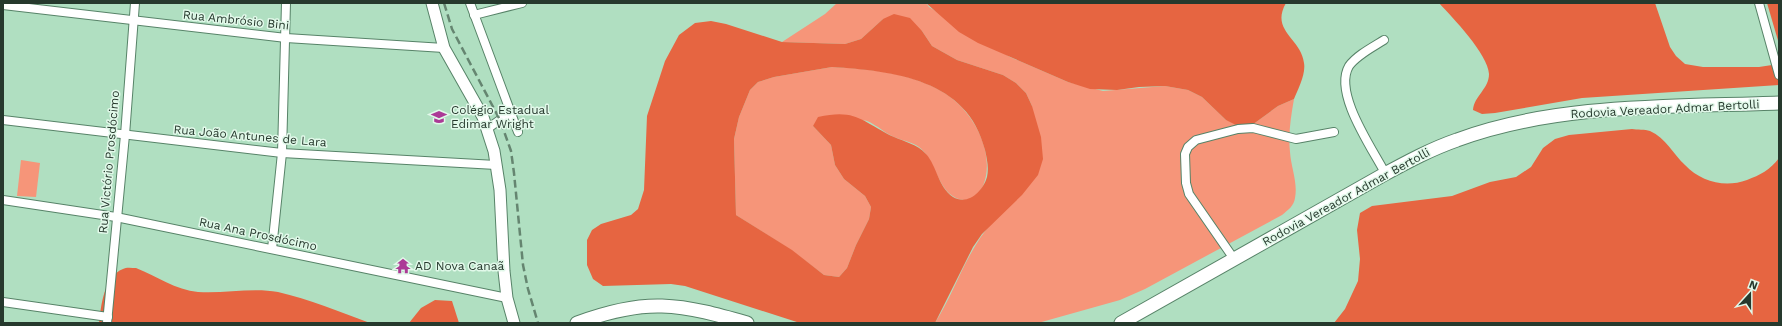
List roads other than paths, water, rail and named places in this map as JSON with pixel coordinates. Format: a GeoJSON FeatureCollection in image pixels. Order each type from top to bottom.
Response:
{"type":"FeatureCollection","features":[{"type":"Feature","properties":{"kind":"highway","name":"Rodovia Vereador Admar Bertolli"},"geometry":{"type":"LineString","coordinates":[[1120,323],[1385,173],[1457,140],[1482,132],[1540,118],[1596,111],[1779,103]]}},
{"type":"Feature","properties":{"kind":"highway"},"geometry":{"type":"LineString","coordinates":[[577,323],[625,309],[661,306],[707,312],[747,323]]}},
{"type":"Feature","properties":{"kind":"main road"},"geometry":{"type":"LineString","coordinates":[[432,3],[444,48],[474,99],[488,129],[500,190],[504,271],[514,323]]}},
{"type":"Feature","properties":{"kind":"street","name":"Rua Victório Prosdócimo"},"geometry":{"type":"LineString","coordinates":[[107,320],[125,135],[134,21],[134,3]]}},
{"type":"Feature","properties":{"kind":"street"},"geometry":{"type":"LineString","coordinates":[[272,249],[282,153],[286,3]]}},
{"type":"Feature","properties":{"kind":"street"},"geometry":{"type":"LineString","coordinates":[[470,3],[518,132]]}},
{"type":"Feature","properties":{"kind":"street"},"geometry":{"type":"LineString","coordinates":[[474,15],[522,3]]}},
{"type":"Feature","properties":{"kind":"street"},"geometry":{"type":"LineString","coordinates":[[1759,3],[1779,75]]}},
{"type":"Feature","properties":{"kind":"street","name":"Rua Ambrósio Bini"},"geometry":{"type":"LineString","coordinates":[[3,5],[286,38],[444,48]]}},
{"type":"Feature","properties":{"kind":"street"},"geometry":{"type":"LineString","coordinates":[[1384,40],[1358,57],[1350,65],[1344,77],[1345,92],[1354,117],[1385,173]]}},
{"type":"Feature","properties":{"kind":"street"},"geometry":{"type":"LineString","coordinates":[[488,129],[511,112]]}},
{"type":"Feature","properties":{"kind":"street","name":"Rua João Antunes de Lara"},"geometry":{"type":"LineString","coordinates":[[3,120],[282,153],[496,165]]}},
{"type":"Feature","properties":{"kind":"street"},"geometry":{"type":"LineString","coordinates":[[1234,259],[1189,194],[1186,183],[1185,154],[1188,146],[1196,140],[1238,129],[1253,128],[1296,139],[1334,132]]}},
{"type":"Feature","properties":{"kind":"street","name":"Rua Ana Prosdócimo"},"geometry":{"type":"LineString","coordinates":[[3,200],[116,217],[508,298]]}},
{"type":"Feature","properties":{"kind":"street"},"geometry":{"type":"LineString","coordinates":[[3,302],[107,320]]}},
{"type":"Feature","properties":{"kind":"railway"},"geometry":{"type":"LineString","coordinates":[[444,3],[452,29],[500,120],[511,151],[523,265],[538,323]]}},
{"type":"Feature","properties":{"kind":"place","name":"Colégio Estadual Edimar Wright"},"geometry":{"type":"Point","coordinates":[439,117]}},
{"type":"Feature","properties":{"kind":"place","name":"AD Nova Canaã"},"geometry":{"type":"Point","coordinates":[403,266]}}]}
